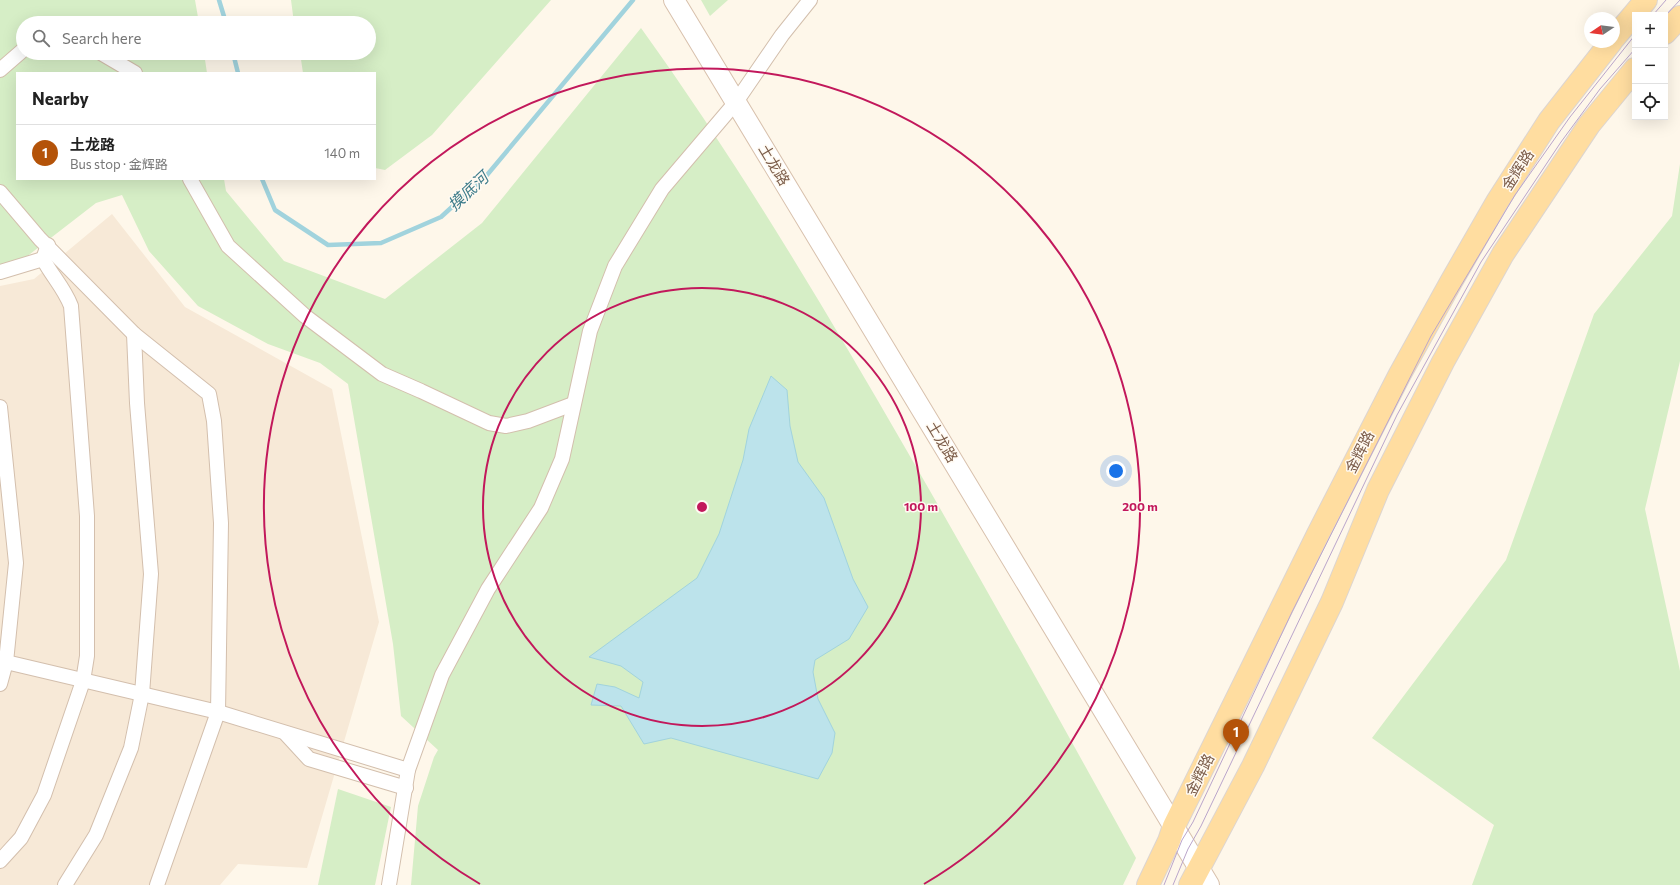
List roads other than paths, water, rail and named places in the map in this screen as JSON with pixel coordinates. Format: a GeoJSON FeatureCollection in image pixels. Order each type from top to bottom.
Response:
{"type":"FeatureCollection","features":[{"type":"Feature","properties":{"kind":"main road"},"geometry":{"type":"LineString","coordinates":[[1620,31],[1646,0]]}},
{"type":"Feature","properties":{"kind":"main road"},"geometry":{"type":"LineString","coordinates":[[1668,31],[1680,17]]}},
{"type":"Feature","properties":{"kind":"main road","name":"金辉路"},"geometry":{"type":"LineString","coordinates":[[1148,885],[1169,841],[1174,826],[1321,527],[1400,374],[1447,288],[1497,202],[1549,121],[1606,48]]}},
{"type":"Feature","properties":{"kind":"main road"},"geometry":{"type":"LineString","coordinates":[[1199,879],[1332,602],[1378,490],[1443,362],[1503,254],[1589,125],[1632,73]]}},
{"type":"Feature","properties":{"kind":"street","name":"土龙路"},"geometry":{"type":"LineString","coordinates":[[674,0],[1174,826],[1199,879]]}},
{"type":"Feature","properties":{"kind":"street"},"geometry":{"type":"LineString","coordinates":[[389,885],[408,770],[442,675],[488,589],[541,508],[562,459],[590,331],[615,266],[662,189],[736,102],[782,36],[810,0]]}},
{"type":"Feature","properties":{"kind":"street"},"geometry":{"type":"LineString","coordinates":[[0,70],[16,56]]}},
{"type":"Feature","properties":{"kind":"street"},"geometry":{"type":"LineString","coordinates":[[112,60],[133,72]]}},
{"type":"Feature","properties":{"kind":"street"},"geometry":{"type":"LineString","coordinates":[[191,180],[228,246],[305,316],[382,374],[473,416],[494,424],[506,426],[528,421],[574,404]]}},
{"type":"Feature","properties":{"kind":"street"},"geometry":{"type":"LineString","coordinates":[[0,192],[48,245],[134,334],[209,394],[214,421],[221,524],[218,712],[157,885]]}},
{"type":"Feature","properties":{"kind":"street"},"geometry":{"type":"LineString","coordinates":[[0,861],[21,838],[44,795],[83,680],[87,656],[87,516],[71,306],[65,292],[48,269],[43,259],[48,245]]}},
{"type":"Feature","properties":{"kind":"street"},"geometry":{"type":"LineString","coordinates":[[0,272],[43,259]]}},
{"type":"Feature","properties":{"kind":"street"},"geometry":{"type":"LineString","coordinates":[[65,885],[96,834],[131,748],[142,694],[151,574],[136,403],[134,334]]}},
{"type":"Feature","properties":{"kind":"street"},"geometry":{"type":"LineString","coordinates":[[0,407],[16,563],[6,662],[0,684]]}},
{"type":"Feature","properties":{"kind":"street"},"geometry":{"type":"LineString","coordinates":[[6,662],[218,712],[408,770]]}},
{"type":"Feature","properties":{"kind":"street"},"geometry":{"type":"LineString","coordinates":[[286,734],[309,759],[406,788]]}},
{"type":"Feature","properties":{"kind":"water"},"geometry":{"type":"Polygon","coordinates":[[[771,376],[787,390],[790,426],[798,462],[824,498],[853,579],[868,607],[849,639],[815,660],[813,672],[818,699],[835,733],[832,753],[818,779],[671,738],[644,744],[621,706],[591,705],[597,684],[615,687],[639,698],[643,682],[621,666],[589,657],[697,578],[719,534],[743,460],[749,429],[771,376]]]}},
{"type":"Feature","properties":{"kind":"waterway","name":"摸底河"},"geometry":{"type":"LineString","coordinates":[[219,0],[224,16]]}},
{"type":"Feature","properties":{"kind":"waterway","name":"摸底河"},"geometry":{"type":"LineString","coordinates":[[262,180],[275,210],[328,245],[381,243],[441,217],[487,175],[633,0]]}},
{"type":"Feature","properties":{"kind":"waterway","name":"摸底河"},"geometry":{"type":"LineString","coordinates":[[235,60],[238,72]]}},
{"type":"Feature","properties":{"kind":"tram line"},"geometry":{"type":"LineString","coordinates":[[1656,12],[1666,0]]}},
{"type":"Feature","properties":{"kind":"tram line"},"geometry":{"type":"LineString","coordinates":[[1668,13],[1680,0]]}},
{"type":"Feature","properties":{"kind":"tram line"},"geometry":{"type":"LineString","coordinates":[[1164,885],[1182,840],[1193,822],[1292,612],[1431,336],[1515,195],[1570,117],[1632,39]]}},
{"type":"Feature","properties":{"kind":"tram line"},"geometry":{"type":"LineString","coordinates":[[1173,885],[1188,849],[1201,826],[1397,415],[1481,262],[1561,142],[1600,89],[1632,52]]}},
{"type":"Feature","properties":{"kind":"place","name":"土龙路"},"geometry":{"type":"Point","coordinates":[1236,752]}}]}
